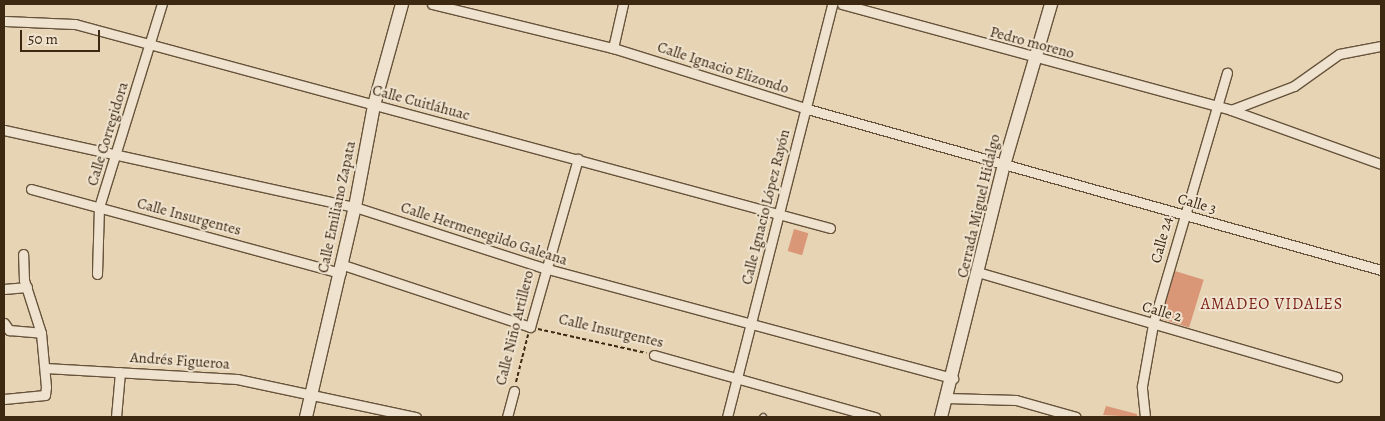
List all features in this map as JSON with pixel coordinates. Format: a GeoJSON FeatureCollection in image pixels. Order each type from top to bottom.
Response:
{"type":"FeatureCollection","features":[{"type":"Feature","properties":{"kind":"street","name":"Calle Corregidora"},"geometry":{"type":"LineString","coordinates":[[97,274],[99,207],[162,4]]}},
{"type":"Feature","properties":{"kind":"street","name":"Calle Emiliano Zapata"},"geometry":{"type":"LineString","coordinates":[[306,417],[342,269],[374,105],[402,4]]}},
{"type":"Feature","properties":{"kind":"street","name":"Calle Ignacio Elizondo"},"geometry":{"type":"LineString","coordinates":[[432,4],[613,48],[804,108],[1004,165]]}},
{"type":"Feature","properties":{"kind":"street"},"geometry":{"type":"LineString","coordinates":[[613,48],[623,4]]}},
{"type":"Feature","properties":{"kind":"street","name":"Calle Ignacio López Rayón"},"geometry":{"type":"LineString","coordinates":[[727,417],[752,324],[804,108],[832,4]]}},
{"type":"Feature","properties":{"kind":"street","name":"Pedro moreno"},"geometry":{"type":"LineString","coordinates":[[842,4],[1231,110],[1381,164]]}},
{"type":"Feature","properties":{"kind":"street","name":"Cerrada Miguel Hidalgo"},"geometry":{"type":"LineString","coordinates":[[941,417],[981,273],[1004,165],[1051,4]]}},
{"type":"Feature","properties":{"kind":"street","name":"Calle Cuitláhuac"},"geometry":{"type":"LineString","coordinates":[[4,21],[75,24],[830,228]]}},
{"type":"Feature","properties":{"kind":"street"},"geometry":{"type":"LineString","coordinates":[[1231,110],[1294,86],[1339,54],[1381,46]]}},
{"type":"Feature","properties":{"kind":"street","name":"Calle 24"},"geometry":{"type":"LineString","coordinates":[[1145,417],[1142,386],[1153,324],[1183,214],[1227,73]]}},
{"type":"Feature","properties":{"kind":"street","name":"Calle Hermenegildo Galeana"},"geometry":{"type":"LineString","coordinates":[[4,130],[117,153],[355,207],[544,268],[953,378]]}},
{"type":"Feature","properties":{"kind":"street","name":"Calle Niño Artillero"},"geometry":{"type":"LineString","coordinates":[[530,327],[544,268],[578,160]]}},
{"type":"Feature","properties":{"kind":"street","name":"Calle 3"},"geometry":{"type":"LineString","coordinates":[[1004,165],[1381,270]]}},
{"type":"Feature","properties":{"kind":"street","name":"Calle Insurgentes"},"geometry":{"type":"LineString","coordinates":[[31,189],[342,269],[530,327]]}},
{"type":"Feature","properties":{"kind":"street"},"geometry":{"type":"LineString","coordinates":[[4,399],[45,395],[45,368],[41,333],[27,287],[23,254]]}},
{"type":"Feature","properties":{"kind":"street","name":"Calle 2"},"geometry":{"type":"LineString","coordinates":[[981,273],[1337,377]]}},
{"type":"Feature","properties":{"kind":"street"},"geometry":{"type":"LineString","coordinates":[[4,289],[27,287]]}},
{"type":"Feature","properties":{"kind":"street"},"geometry":{"type":"LineString","coordinates":[[4,323],[9,330],[41,333]]}},
{"type":"Feature","properties":{"kind":"street","name":"Calle Insurgentes"},"geometry":{"type":"LineString","coordinates":[[654,355],[875,417]]}},
{"type":"Feature","properties":{"kind":"street","name":"Andrés Figueroa"},"geometry":{"type":"LineString","coordinates":[[45,368],[237,379],[416,417]]}},
{"type":"Feature","properties":{"kind":"street"},"geometry":{"type":"LineString","coordinates":[[116,417],[120,372]]}},
{"type":"Feature","properties":{"kind":"street","name":"Calle Niño Artillero"},"geometry":{"type":"LineString","coordinates":[[507,417],[514,391]]}},
{"type":"Feature","properties":{"kind":"street"},"geometry":{"type":"LineString","coordinates":[[947,398],[1016,400],[1076,417]]}},
{"type":"Feature","properties":{"kind":"path","name":"Calle Insurgentes"},"geometry":{"type":"LineString","coordinates":[[530,327],[654,355]]}},
{"type":"Feature","properties":{"kind":"path","name":"Calle Niño Artillero"},"geometry":{"type":"LineString","coordinates":[[514,391],[530,327]]}},
{"type":"Feature","properties":{"kind":"building"},"geometry":{"type":"Polygon","coordinates":[[[794,229],[808,233],[802,255],[788,251],[794,229]]]}},
{"type":"Feature","properties":{"kind":"building"},"geometry":{"type":"Polygon","coordinates":[[[1175,271],[1204,280],[1189,328],[1160,319],[1175,271]]]}},
{"type":"Feature","properties":{"kind":"building"},"geometry":{"type":"Polygon","coordinates":[[[1106,406],[1137,414],[1137,417],[1103,415],[1106,406]]]}},
{"type":"Feature","properties":{"kind":"district","name":"AMADEO VIDALES"},"geometry":{"type":"Point","coordinates":[1272,304]}}]}
